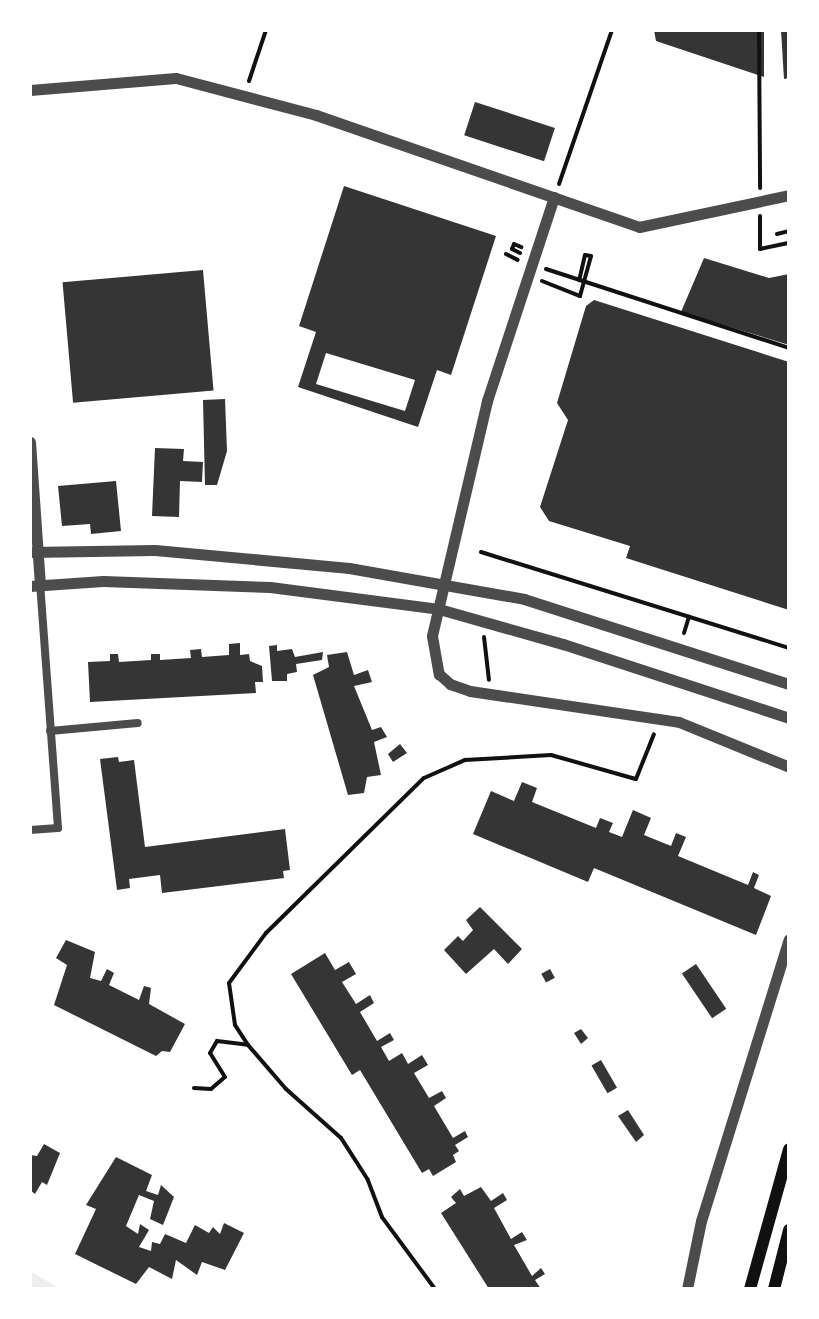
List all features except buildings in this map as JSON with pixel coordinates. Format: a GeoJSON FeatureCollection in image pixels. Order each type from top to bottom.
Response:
{"type":"FeatureCollection","features":[{"type":"Feature","properties":{"kind":"main road"},"geometry":{"type":"LineString","coordinates":[[750,1289],[789,1149]]}},
{"type":"Feature","properties":{"kind":"main road"},"geometry":{"type":"LineString","coordinates":[[774,1289],[789,1230]]}},
{"type":"Feature","properties":{"kind":"street"},"geometry":{"type":"LineString","coordinates":[[30,90],[176,78],[316,115],[639,227],[789,195]]}},
{"type":"Feature","properties":{"kind":"street"},"geometry":{"type":"LineString","coordinates":[[554,197],[487,401],[432,636],[439,674],[450,684],[490,695],[679,722],[789,767]]}},
{"type":"Feature","properties":{"kind":"street"},"geometry":{"type":"LineString","coordinates":[[30,442],[35,585],[58,828],[30,830]]}},
{"type":"Feature","properties":{"kind":"street"},"geometry":{"type":"LineString","coordinates":[[35,552],[155,550],[349,568],[524,599],[789,684]]}},
{"type":"Feature","properties":{"kind":"street"},"geometry":{"type":"LineString","coordinates":[[35,585],[103,581],[270,587],[439,609],[563,644],[789,718]]}},
{"type":"Feature","properties":{"kind":"street"},"geometry":{"type":"LineString","coordinates":[[50,731],[138,723]]}},
{"type":"Feature","properties":{"kind":"street"},"geometry":{"type":"LineString","coordinates":[[687,1289],[701,1221],[789,939]]}},
{"type":"Feature","properties":{"kind":"path"},"geometry":{"type":"LineString","coordinates":[[243,96],[266,30]]}},
{"type":"Feature","properties":{"kind":"path"},"geometry":{"type":"LineString","coordinates":[[554,197],[612,30]]}},
{"type":"Feature","properties":{"kind":"path"},"geometry":{"type":"LineString","coordinates":[[759,30],[760,249],[789,243]]}},
{"type":"Feature","properties":{"kind":"path"},"geometry":{"type":"LineString","coordinates":[[777,234],[789,231]]}},
{"type":"Feature","properties":{"kind":"path"},"geometry":{"type":"LineString","coordinates":[[506,254],[529,270],[580,296],[591,256],[585,255],[579,280]]}},
{"type":"Feature","properties":{"kind":"path"},"geometry":{"type":"LineString","coordinates":[[542,268],[789,348]]}},
{"type":"Feature","properties":{"kind":"path"},"geometry":{"type":"LineString","coordinates":[[481,552],[789,648]]}},
{"type":"Feature","properties":{"kind":"path"},"geometry":{"type":"LineString","coordinates":[[483,621],[490,695]]}},
{"type":"Feature","properties":{"kind":"path"},"geometry":{"type":"LineString","coordinates":[[435,1289],[382,1217],[368,1180],[341,1138],[286,1089],[248,1045],[235,1025],[229,983],[266,933],[424,778],[465,760],[551,755],[636,779],[653,739]]}},
{"type":"Feature","properties":{"kind":"path"},"geometry":{"type":"LineString","coordinates":[[194,1088],[211,1089],[225,1077],[210,1053],[217,1041],[248,1045]]}},
{"type":"Feature","properties":{"kind":"shaded area"},"geometry":{"type":"Polygon","coordinates":[[[30,1271],[61,1289],[30,1289],[30,1271]]]}}]}
